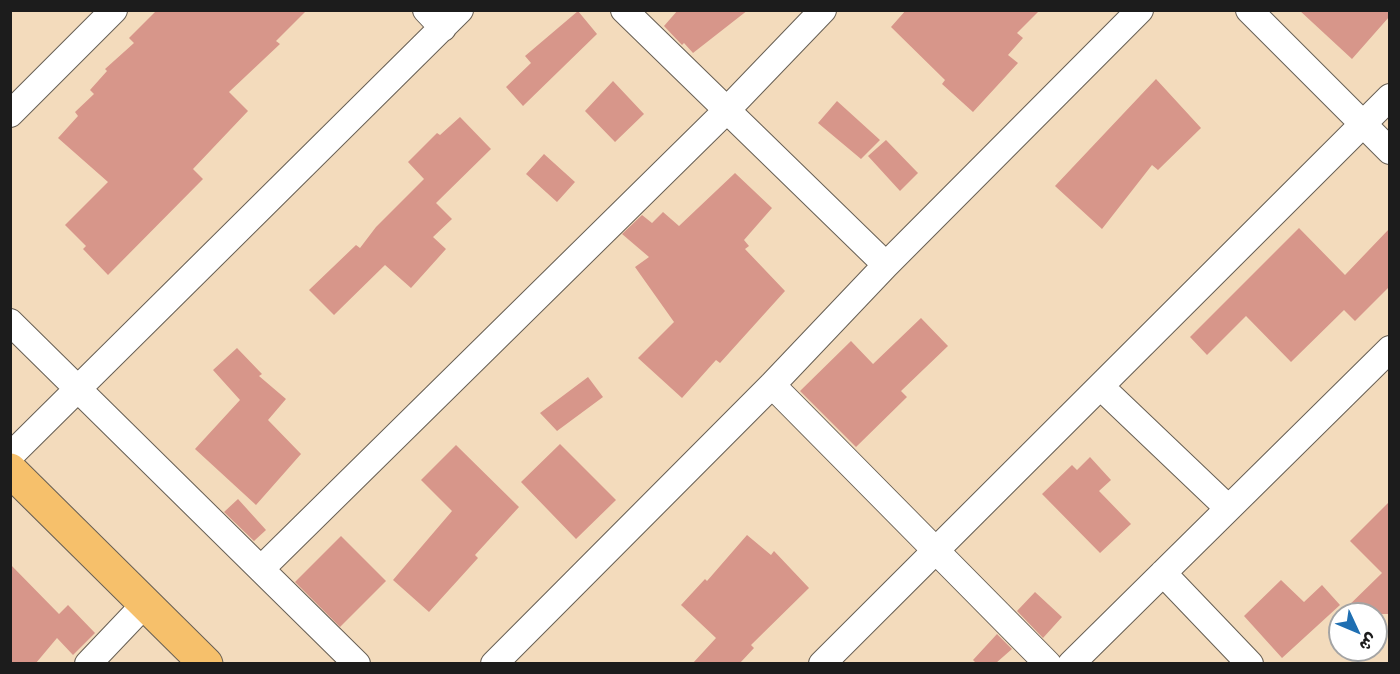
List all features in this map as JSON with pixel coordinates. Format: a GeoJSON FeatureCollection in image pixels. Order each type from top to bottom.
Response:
{"type":"FeatureCollection","features":[{"type":"Feature","properties":{"kind":"highway"},"geometry":{"type":"LineString","coordinates":[[10,470],[206,663]]}},
{"type":"Feature","properties":{"kind":"street"},"geometry":{"type":"LineString","coordinates":[[10,114],[114,10]]}},
{"type":"Feature","properties":{"kind":"street"},"geometry":{"type":"LineString","coordinates":[[624,10],[886,265]]}},
{"type":"Feature","properties":{"kind":"street"},"geometry":{"type":"LineString","coordinates":[[261,569],[726,111],[823,10]]}},
{"type":"Feature","properties":{"kind":"street"},"geometry":{"type":"LineString","coordinates":[[494,663],[772,386],[886,265],[1140,10]]}},
{"type":"Feature","properties":{"kind":"street"},"geometry":{"type":"LineString","coordinates":[[1249,10],[1389,151]]}},
{"type":"Feature","properties":{"kind":"street"},"geometry":{"type":"LineString","coordinates":[[10,456],[443,16]]}},
{"type":"Feature","properties":{"kind":"street"},"geometry":{"type":"LineString","coordinates":[[822,663],[937,551],[1389,97]]}},
{"type":"Feature","properties":{"kind":"street"},"geometry":{"type":"LineString","coordinates":[[10,322],[357,663]]}},
{"type":"Feature","properties":{"kind":"street"},"geometry":{"type":"LineString","coordinates":[[1071,663],[1389,349]]}},
{"type":"Feature","properties":{"kind":"street"},"geometry":{"type":"LineString","coordinates":[[772,386],[1048,663]]}},
{"type":"Feature","properties":{"kind":"street"},"geometry":{"type":"LineString","coordinates":[[1101,387],[1228,508]]}},
{"type":"Feature","properties":{"kind":"street"},"geometry":{"type":"LineString","coordinates":[[1163,573],[1250,663]]}},
{"type":"Feature","properties":{"kind":"street"},"geometry":{"type":"LineString","coordinates":[[88,663],[145,604]]}},
{"type":"Feature","properties":{"kind":"building"},"geometry":{"type":"Polygon","coordinates":[[[157,10],[307,10],[276,41],[280,44],[229,92],[248,111],[193,169],[203,179],[108,275],[83,249],[86,246],[65,225],[108,182],[58,138],[78,116],[75,112],[94,94],[90,90],[107,71],[105,69],[134,43],[129,38],[157,10]]]}},
{"type":"Feature","properties":{"kind":"building"},"geometry":{"type":"Polygon","coordinates":[[[678,10],[748,10],[693,53],[664,26],[678,10]]]}},
{"type":"Feature","properties":{"kind":"building"},"geometry":{"type":"Polygon","coordinates":[[[906,10],[1040,10],[1017,33],[1023,38],[1008,55],[1018,63],[973,112],[942,84],[945,80],[891,27],[906,10]]]}},
{"type":"Feature","properties":{"kind":"building"},"geometry":{"type":"Polygon","coordinates":[[[1299,10],[1389,10],[1389,17],[1352,59],[1299,10]]]}},
{"type":"Feature","properties":{"kind":"building"},"geometry":{"type":"Polygon","coordinates":[[[578,11],[597,34],[523,106],[506,87],[531,63],[525,56],[578,11]]]}},
{"type":"Feature","properties":{"kind":"building"},"geometry":{"type":"Polygon","coordinates":[[[1156,79],[1201,128],[1158,170],[1152,165],[1102,229],[1055,186],[1156,79]]]}},
{"type":"Feature","properties":{"kind":"building"},"geometry":{"type":"Polygon","coordinates":[[[613,81],[644,114],[615,142],[585,111],[613,81]]]}},
{"type":"Feature","properties":{"kind":"building"},"geometry":{"type":"Polygon","coordinates":[[[837,101],[880,140],[861,159],[818,123],[837,101]]]}},
{"type":"Feature","properties":{"kind":"building"},"geometry":{"type":"Polygon","coordinates":[[[460,117],[491,149],[436,203],[452,219],[433,237],[446,249],[411,288],[385,265],[334,315],[309,290],[356,245],[360,248],[376,227],[424,179],[408,162],[437,133],[440,135],[460,117]]]}},
{"type":"Feature","properties":{"kind":"building"},"geometry":{"type":"Polygon","coordinates":[[[886,140],[918,173],[900,191],[868,156],[886,140]]]}},
{"type":"Feature","properties":{"kind":"building"},"geometry":{"type":"Polygon","coordinates":[[[544,154],[575,182],[557,202],[526,174],[544,154]]]}},
{"type":"Feature","properties":{"kind":"building"},"geometry":{"type":"Polygon","coordinates":[[[735,173],[772,208],[744,240],[749,246],[745,249],[785,291],[720,363],[716,360],[682,398],[638,358],[674,322],[635,267],[649,257],[622,234],[642,215],[652,223],[663,212],[679,226],[735,173]]]}},
{"type":"Feature","properties":{"kind":"building"},"geometry":{"type":"Polygon","coordinates":[[[1299,228],[1345,275],[1389,229],[1389,287],[1355,321],[1344,310],[1291,362],[1246,316],[1207,355],[1190,337],[1299,228]]]}},
{"type":"Feature","properties":{"kind":"building"},"geometry":{"type":"Polygon","coordinates":[[[921,318],[948,346],[901,391],[907,397],[856,447],[800,391],[851,341],[873,364],[921,318]]]}},
{"type":"Feature","properties":{"kind":"building"},"geometry":{"type":"Polygon","coordinates":[[[237,348],[262,374],[259,376],[286,399],[268,420],[301,454],[256,505],[195,449],[240,400],[213,370],[237,348]]]}},
{"type":"Feature","properties":{"kind":"building"},"geometry":{"type":"Polygon","coordinates":[[[588,377],[603,397],[557,431],[540,413],[588,377]]]}},
{"type":"Feature","properties":{"kind":"building"},"geometry":{"type":"Polygon","coordinates":[[[560,444],[616,500],[576,539],[521,482],[560,444]]]}},
{"type":"Feature","properties":{"kind":"building"},"geometry":{"type":"Polygon","coordinates":[[[456,445],[519,507],[475,555],[478,558],[429,612],[393,580],[452,511],[421,480],[456,445]]]}},
{"type":"Feature","properties":{"kind":"building"},"geometry":{"type":"Polygon","coordinates":[[[1090,457],[1111,480],[1099,491],[1131,524],[1100,553],[1042,494],[1072,465],[1077,470],[1090,457]]]}},
{"type":"Feature","properties":{"kind":"building"},"geometry":{"type":"Polygon","coordinates":[[[238,499],[266,530],[254,541],[224,512],[238,499]]]}},
{"type":"Feature","properties":{"kind":"building"},"geometry":{"type":"Polygon","coordinates":[[[1389,502],[1389,614],[1388,602],[1352,602],[1382,573],[1350,541],[1389,502]]]}},
{"type":"Feature","properties":{"kind":"building"},"geometry":{"type":"Polygon","coordinates":[[[747,535],[771,555],[774,551],[809,588],[751,645],[754,648],[740,663],[693,663],[716,638],[681,605],[705,579],[707,581],[747,535]]]}},
{"type":"Feature","properties":{"kind":"building"},"geometry":{"type":"Polygon","coordinates":[[[341,536],[386,581],[340,627],[295,582],[341,536]]]}},
{"type":"Feature","properties":{"kind":"building"},"geometry":{"type":"Polygon","coordinates":[[[10,564],[59,614],[68,605],[95,633],[73,655],[57,638],[36,663],[10,663],[10,564]]]}},
{"type":"Feature","properties":{"kind":"building"},"geometry":{"type":"Polygon","coordinates":[[[1281,580],[1304,602],[1322,585],[1337,602],[1328,602],[1328,616],[1282,658],[1244,616],[1281,580]]]}},
{"type":"Feature","properties":{"kind":"building"},"geometry":{"type":"Polygon","coordinates":[[[1035,592],[1062,617],[1043,638],[1017,611],[1035,592]]]}},
{"type":"Feature","properties":{"kind":"building"},"geometry":{"type":"Polygon","coordinates":[[[997,634],[1012,649],[996,663],[976,663],[973,660],[997,634]]]}}]}
